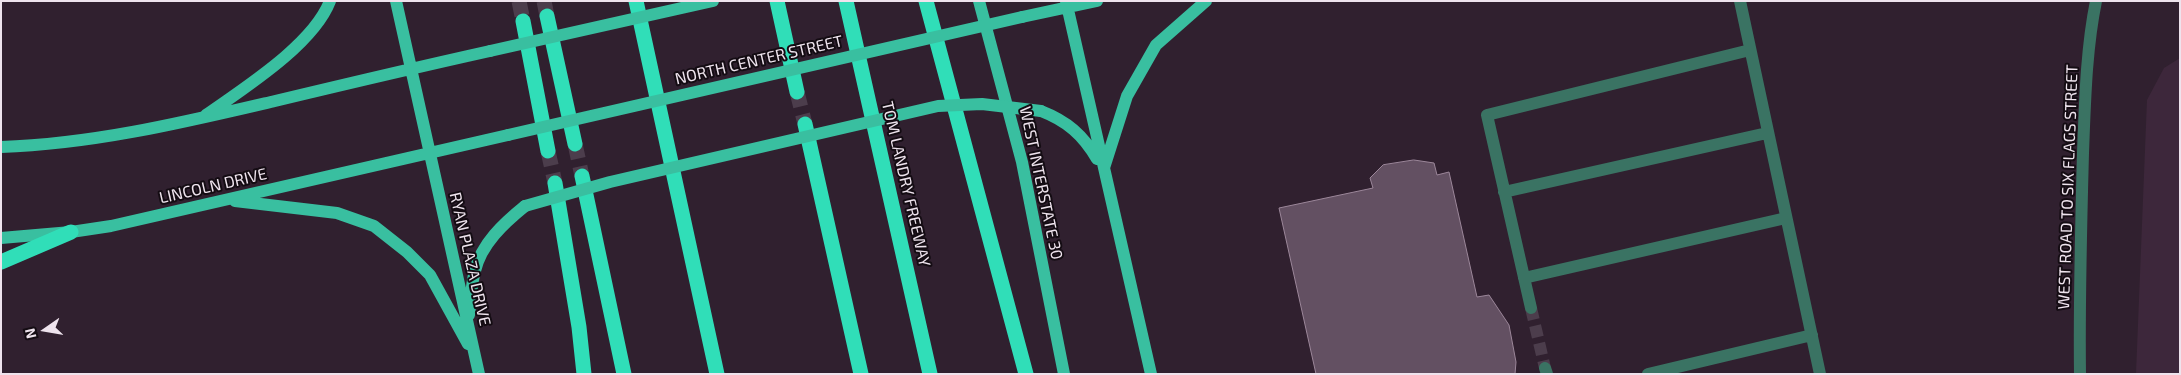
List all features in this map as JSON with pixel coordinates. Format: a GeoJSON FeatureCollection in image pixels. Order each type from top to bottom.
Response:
{"type":"FeatureCollection","features":[{"type":"Feature","properties":{"kind":"highway"},"geometry":{"type":"LineString","coordinates":[[636,1],[717,374]]}},
{"type":"Feature","properties":{"kind":"highway"},"geometry":{"type":"LineString","coordinates":[[777,1],[797,92]]}},
{"type":"Feature","properties":{"kind":"highway","name":"TOM LANDRY FREEWAY"},"geometry":{"type":"LineString","coordinates":[[846,1],[930,374]]}},
{"type":"Feature","properties":{"kind":"highway"},"geometry":{"type":"LineString","coordinates":[[926,1],[1026,374]]}},
{"type":"Feature","properties":{"kind":"highway"},"geometry":{"type":"LineString","coordinates":[[547,16],[575,144]]}},
{"type":"Feature","properties":{"kind":"highway"},"geometry":{"type":"LineString","coordinates":[[523,20],[548,152]]}},
{"type":"Feature","properties":{"kind":"highway"},"geometry":{"type":"LineString","coordinates":[[805,124],[861,374]]}},
{"type":"Feature","properties":{"kind":"highway"},"geometry":{"type":"LineString","coordinates":[[582,176],[624,374]]}},
{"type":"Feature","properties":{"kind":"highway"},"geometry":{"type":"LineString","coordinates":[[554,183],[579,327],[584,374]]}},
{"type":"Feature","properties":{"kind":"highway"},"geometry":{"type":"LineString","coordinates":[[1,262],[71,232]]}},
{"type":"Feature","properties":{"kind":"main road"},"geometry":{"type":"LineString","coordinates":[[201,118],[279,63],[311,29],[330,1]]}},
{"type":"Feature","properties":{"kind":"main road","name":"RYAN PLAZA DRIVE"},"geometry":{"type":"LineString","coordinates":[[396,1],[479,374]]}},
{"type":"Feature","properties":{"kind":"main road"},"geometry":{"type":"LineString","coordinates":[[1,147],[43,144],[136,131],[201,118],[713,1]]}},
{"type":"Feature","properties":{"kind":"main road","name":"WEST INTERSTATE 30"},"geometry":{"type":"LineString","coordinates":[[979,1],[1022,162],[1064,374]]}},
{"type":"Feature","properties":{"kind":"main road","name":"NORTH CENTER STREET"},"geometry":{"type":"LineString","coordinates":[[429,152],[1022,17],[1067,5],[1097,1]]}},
{"type":"Feature","properties":{"kind":"main road"},"geometry":{"type":"LineString","coordinates":[[1103,170],[1127,96],[1156,45],[1206,1]]}},
{"type":"Feature","properties":{"kind":"main road"},"geometry":{"type":"LineString","coordinates":[[1067,5],[1103,170],[1151,374]]}},
{"type":"Feature","properties":{"kind":"main road"},"geometry":{"type":"LineString","coordinates":[[468,322],[475,270],[484,248],[506,222],[525,206],[610,182],[938,106],[982,104],[1041,111],[1059,118],[1089,144],[1103,170]]}},
{"type":"Feature","properties":{"kind":"main road","name":"LINCOLN DRIVE"},"geometry":{"type":"LineString","coordinates":[[1,238],[71,232],[111,226],[429,152]]}},
{"type":"Feature","properties":{"kind":"main road"},"geometry":{"type":"LineString","coordinates":[[225,200],[337,213],[374,226],[407,252],[430,275],[475,355]]}},
{"type":"Feature","properties":{"kind":"street"},"geometry":{"type":"LineString","coordinates":[[1740,1],[1820,374]]}},
{"type":"Feature","properties":{"kind":"street","name":"WEST ROAD TO SIX FLAGS STREET"},"geometry":{"type":"LineString","coordinates":[[2080,374],[2080,226],[2084,124],[2092,21],[2096,1]]}},
{"type":"Feature","properties":{"kind":"street"},"geometry":{"type":"LineString","coordinates":[[1531,308],[1487,115],[1750,50]]}},
{"type":"Feature","properties":{"kind":"street"},"geometry":{"type":"LineString","coordinates":[[1504,192],[1767,133]]}},
{"type":"Feature","properties":{"kind":"street"},"geometry":{"type":"LineString","coordinates":[[1524,278],[1786,218]]}},
{"type":"Feature","properties":{"kind":"street"},"geometry":{"type":"LineString","coordinates":[[1648,374],[1812,336]]}},
{"type":"Feature","properties":{"kind":"shaded area"},"geometry":{"type":"Polygon","coordinates":[[[2180,58],[2180,374],[2136,374],[2147,100],[2164,68],[2180,58]]]}},
{"type":"Feature","properties":{"kind":"building"},"geometry":{"type":"Polygon","coordinates":[[[1414,160],[1434,163],[1437,175],[1449,172],[1477,297],[1489,295],[1509,325],[1516,362],[1515,374],[1316,374],[1279,208],[1373,188],[1370,178],[1383,165],[1414,160]]]}},
{"type":"Feature","properties":{"kind":"tunnel"},"geometry":{"type":"LineString","coordinates":[[519,1],[523,21]]}},
{"type":"Feature","properties":{"kind":"tunnel"},"geometry":{"type":"LineString","coordinates":[[544,1],[547,16]]}},
{"type":"Feature","properties":{"kind":"tunnel"},"geometry":{"type":"LineString","coordinates":[[797,92],[805,124]]}},
{"type":"Feature","properties":{"kind":"tunnel"},"geometry":{"type":"LineString","coordinates":[[575,144],[582,176]]}},
{"type":"Feature","properties":{"kind":"tunnel"},"geometry":{"type":"LineString","coordinates":[[548,151],[555,183]]}},
{"type":"Feature","properties":{"kind":"tunnel"},"geometry":{"type":"LineString","coordinates":[[1531,308],[1545,368]]}}]}
